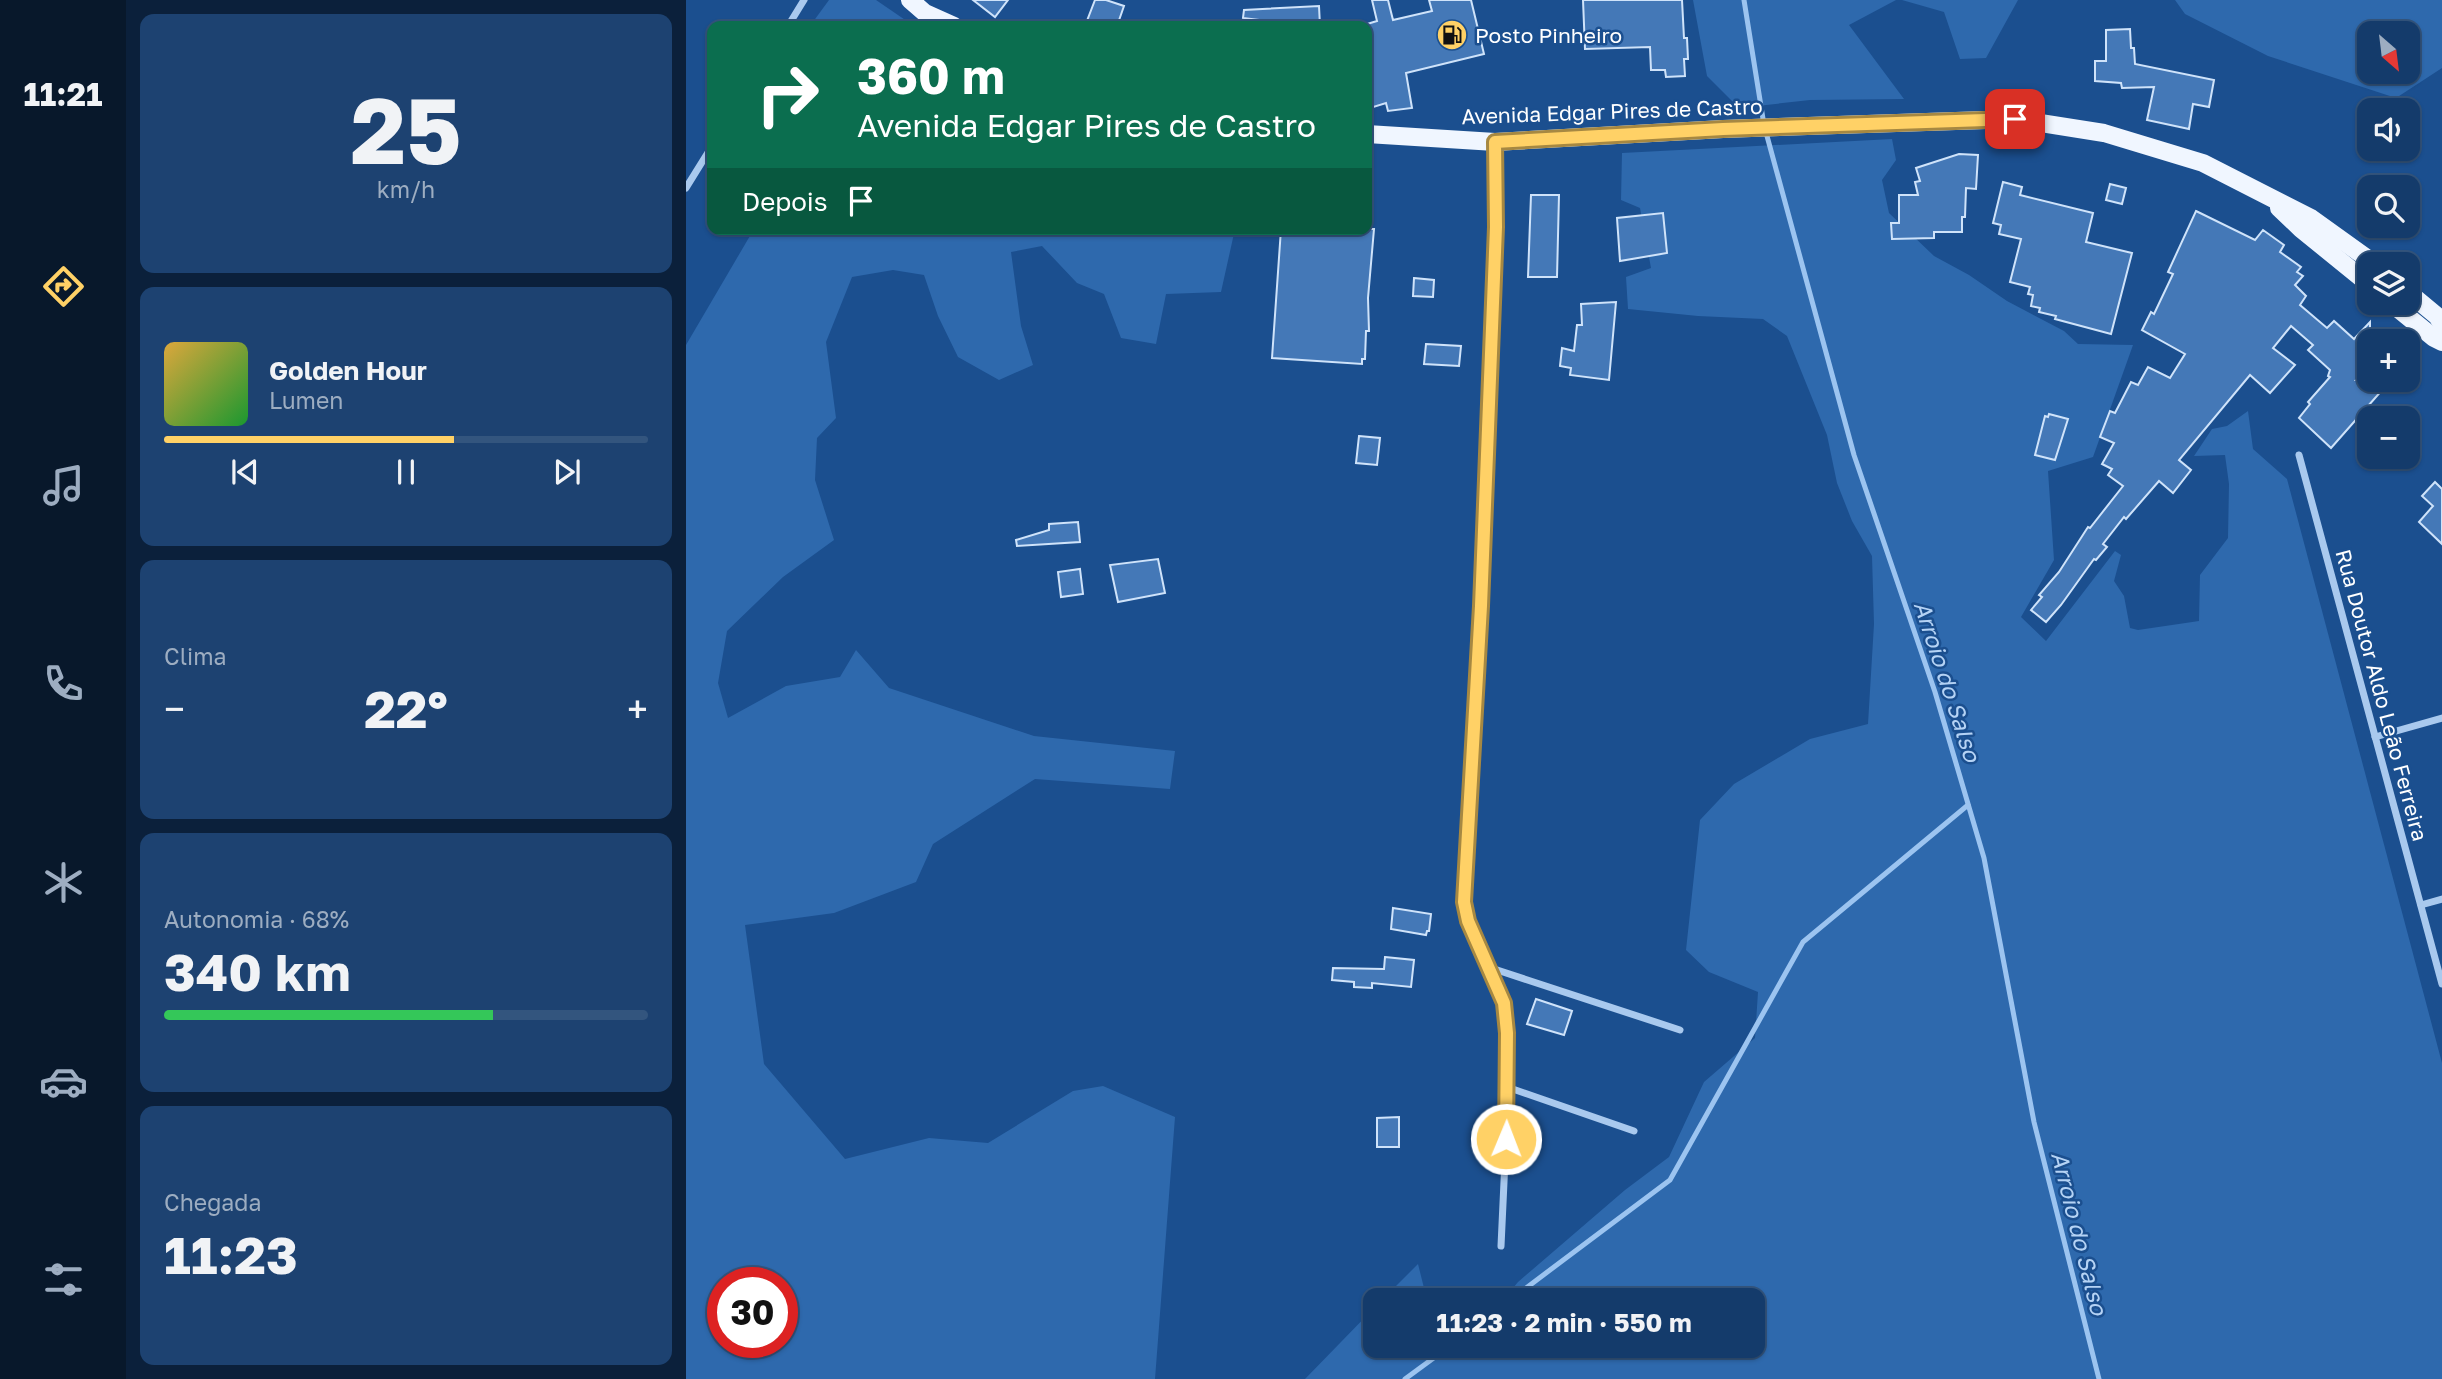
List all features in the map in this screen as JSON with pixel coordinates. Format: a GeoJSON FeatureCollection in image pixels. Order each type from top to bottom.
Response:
{"type":"FeatureCollection","features":[{"type":"Feature","properties":{"kind":"main road"},"geometry":{"type":"LineString","coordinates":[[910,0],[925,13],[943,21]]}},
{"type":"Feature","properties":{"kind":"main road","name":"Avenida Edgar Pires de Castro"},"geometry":{"type":"LineString","coordinates":[[1372,134],[1495,142],[1752,128],[2015,119],[2116,136],[2203,163],[2311,218],[2358,252]]}},
{"type":"Feature","properties":{"kind":"main road","name":"Avenida Edgar Pires de Castro"},"geometry":{"type":"LineString","coordinates":[[2266,195],[2301,229],[2357,274]]}},
{"type":"Feature","properties":{"kind":"main road"},"geometry":{"type":"LineString","coordinates":[[2420,302],[2440,320]]}},
{"type":"Feature","properties":{"kind":"main road"},"geometry":{"type":"LineString","coordinates":[[2406,315],[2442,342]]}},
{"type":"Feature","properties":{"kind":"street"},"geometry":{"type":"LineString","coordinates":[[791,21],[804,0]]}},
{"type":"Feature","properties":{"kind":"street"},"geometry":{"type":"LineString","coordinates":[[1495,142],[1496,227],[1480,640],[1464,902],[1468,921],[1504,1003],[1507,1087],[1501,1246]]}},
{"type":"Feature","properties":{"kind":"street"},"geometry":{"type":"LineString","coordinates":[[686,188],[707,154]]}},
{"type":"Feature","properties":{"kind":"street","name":"Rua Doutor Aldo Leão Ferreira"},"geometry":{"type":"LineString","coordinates":[[2299,455],[2442,984]]}},
{"type":"Feature","properties":{"kind":"street"},"geometry":{"type":"LineString","coordinates":[[2375,737],[2442,718]]}},
{"type":"Feature","properties":{"kind":"street"},"geometry":{"type":"LineString","coordinates":[[2421,905],[2442,900]]}},
{"type":"Feature","properties":{"kind":"street"},"geometry":{"type":"LineString","coordinates":[[1488,967],[1680,1030]]}},
{"type":"Feature","properties":{"kind":"street"},"geometry":{"type":"LineString","coordinates":[[1507,1087],[1634,1131]]}},
{"type":"Feature","properties":{"kind":"shaded area"},"geometry":{"type":"Polygon","coordinates":[[[829,0],[876,0],[907,21],[814,21],[829,0]]]}},
{"type":"Feature","properties":{"kind":"shaded area"},"geometry":{"type":"Polygon","coordinates":[[[1693,0],[1896,0],[1849,25],[1904,99],[1810,100],[1739,108],[1707,76],[1693,0]]]}},
{"type":"Feature","properties":{"kind":"shaded area"},"geometry":{"type":"Polygon","coordinates":[[[1902,0],[2018,0],[1986,58],[1960,59],[1944,12],[1902,0]]]}},
{"type":"Feature","properties":{"kind":"shaded area"},"geometry":{"type":"Polygon","coordinates":[[[2175,0],[2442,0],[2442,68],[2420,82],[2420,21],[2357,21],[2357,84],[2417,84],[2396,98],[2268,56],[2185,14],[2175,0]]]}},
{"type":"Feature","properties":{"kind":"shaded area"},"geometry":{"type":"Polygon","coordinates":[[[1892,139],[1896,160],[1882,180],[1889,213],[1934,256],[1969,275],[2007,301],[2064,331],[2078,344],[2133,345],[2093,457],[2048,471],[2054,560],[2021,617],[2046,641],[2115,551],[2121,555],[2114,581],[2124,596],[2130,628],[2138,630],[2199,621],[2200,575],[2228,538],[2229,484],[2225,455],[2194,456],[2212,429],[2227,426],[2248,411],[2253,449],[2287,479],[2442,1063],[2442,1379],[1305,1379],[1363,1319],[1363,1358],[1765,1358],[1765,1288],[1513,1288],[1625,1190],[1669,1157],[1704,1082],[1755,1038],[1758,992],[1709,972],[1686,950],[1700,820],[1734,784],[1810,739],[1868,724],[1874,624],[1872,556],[1852,521],[1837,483],[1827,435],[1787,336],[1763,319],[1628,309],[1626,277],[1651,268],[1640,208],[1621,200],[1622,153],[1892,139]]]}},
{"type":"Feature","properties":{"kind":"shaded area"},"geometry":{"type":"Polygon","coordinates":[[[750,235],[1234,235],[1221,292],[1166,294],[1156,344],[1121,338],[1104,294],[1077,283],[1042,246],[1011,252],[1021,326],[1033,365],[999,380],[958,357],[938,316],[924,275],[893,270],[852,277],[826,342],[836,418],[817,438],[815,480],[834,540],[783,577],[727,631],[718,683],[728,718],[786,686],[840,677],[856,650],[889,688],[1034,736],[1175,751],[1170,789],[1035,779],[933,844],[916,882],[834,913],[745,925],[764,1064],[845,1159],[929,1138],[988,1143],[1073,1091],[1103,1086],[1175,1117],[1155,1379],[686,1379],[686,345],[750,235]]]}},
{"type":"Feature","properties":{"kind":"shaded area"},"geometry":{"type":"Polygon","coordinates":[[[1418,1264],[1424,1288],[1394,1288],[1418,1264]]]}},
{"type":"Feature","properties":{"kind":"building"},"geometry":{"type":"Polygon","coordinates":[[[973,0],[1008,0],[995,17],[973,0]]]}},
{"type":"Feature","properties":{"kind":"building"},"geometry":{"type":"Polygon","coordinates":[[[1095,0],[1106,0],[1124,6],[1119,21],[1087,21],[1095,0]]]}},
{"type":"Feature","properties":{"kind":"building"},"geometry":{"type":"Polygon","coordinates":[[[1372,0],[1388,0],[1393,20],[1432,11],[1429,0],[1471,0],[1484,54],[1406,73],[1412,108],[1388,111],[1386,103],[1372,107],[1372,22],[1377,21],[1372,0]]]}},
{"type":"Feature","properties":{"kind":"building"},"geometry":{"type":"Polygon","coordinates":[[[1583,0],[1682,0],[1688,59],[1684,59],[1685,76],[1666,77],[1665,70],[1651,70],[1650,47],[1585,49],[1583,0]]]}},
{"type":"Feature","properties":{"kind":"building"},"geometry":{"type":"Polygon","coordinates":[[[1319,6],[1320,21],[1243,18],[1244,10],[1319,6]]]}},
{"type":"Feature","properties":{"kind":"building"},"geometry":{"type":"Polygon","coordinates":[[[2130,29],[2135,64],[2214,80],[2209,107],[2193,104],[2189,129],[2147,120],[2154,87],[2122,88],[2121,83],[2095,81],[2095,61],[2106,61],[2106,30],[2130,29]]]}},
{"type":"Feature","properties":{"kind":"building"},"geometry":{"type":"Polygon","coordinates":[[[1959,154],[1978,155],[1976,189],[1966,188],[1962,232],[1934,232],[1934,238],[1892,239],[1891,223],[1899,223],[1899,195],[1918,195],[1915,182],[1920,181],[1916,168],[1959,154]]]}},
{"type":"Feature","properties":{"kind":"building"},"geometry":{"type":"Polygon","coordinates":[[[2003,182],[2022,187],[2020,195],[2093,213],[2086,242],[2132,253],[2111,334],[2039,312],[2040,308],[2031,306],[2033,295],[2028,294],[2030,287],[2010,282],[2021,239],[1999,234],[2001,225],[1993,223],[2003,182]]]}},
{"type":"Feature","properties":{"kind":"building"},"geometry":{"type":"Polygon","coordinates":[[[2110,184],[2126,188],[2122,204],[2106,200],[2110,184]]]}},
{"type":"Feature","properties":{"kind":"building"},"geometry":{"type":"Polygon","coordinates":[[[1531,195],[1559,195],[1557,277],[1528,277],[1531,195]]]}},
{"type":"Feature","properties":{"kind":"building"},"geometry":{"type":"Polygon","coordinates":[[[2196,211],[2255,240],[2263,230],[2284,245],[2280,252],[2301,267],[2297,272],[2303,276],[2295,285],[2306,296],[2300,305],[2327,328],[2334,321],[2354,339],[2357,336],[2357,392],[2380,392],[2368,406],[2357,406],[2357,419],[2331,448],[2299,418],[2310,404],[2308,402],[2330,377],[2330,370],[2308,350],[2313,345],[2291,326],[2273,348],[2295,365],[2270,393],[2250,375],[2179,460],[2191,470],[2173,493],[2159,481],[2126,519],[2124,517],[2103,544],[2107,547],[2094,559],[2046,622],[2031,610],[2042,597],[2039,595],[2059,572],[2088,527],[2090,528],[2123,486],[2108,475],[2112,469],[2102,464],[2114,443],[2100,437],[2110,411],[2115,413],[2131,382],[2138,385],[2148,367],[2170,378],[2185,354],[2142,330],[2151,312],[2154,314],[2173,274],[2168,272],[2196,211]]]}},
{"type":"Feature","properties":{"kind":"building"},"geometry":{"type":"Polygon","coordinates":[[[1663,213],[1667,253],[1620,261],[1617,218],[1663,213]]]}},
{"type":"Feature","properties":{"kind":"building"},"geometry":{"type":"Polygon","coordinates":[[[1374,229],[1368,298],[1369,331],[1366,331],[1365,359],[1362,359],[1362,364],[1272,358],[1281,235],[1372,235],[1374,229]]]}},
{"type":"Feature","properties":{"kind":"building"},"geometry":{"type":"Polygon","coordinates":[[[1414,278],[1434,280],[1433,297],[1413,296],[1414,278]]]}},
{"type":"Feature","properties":{"kind":"building"},"geometry":{"type":"Polygon","coordinates":[[[1616,302],[1609,380],[1570,375],[1571,368],[1560,366],[1562,348],[1574,351],[1577,325],[1582,325],[1581,304],[1616,302]]]}},
{"type":"Feature","properties":{"kind":"building"},"geometry":{"type":"Polygon","coordinates":[[[1426,344],[1461,346],[1459,366],[1424,364],[1426,344]]]}},
{"type":"Feature","properties":{"kind":"building"},"geometry":{"type":"Polygon","coordinates":[[[2049,414],[2068,419],[2055,460],[2035,455],[2045,416],[2048,417],[2049,414]]]}},
{"type":"Feature","properties":{"kind":"building"},"geometry":{"type":"Polygon","coordinates":[[[1359,436],[1380,438],[1377,465],[1356,463],[1359,436]]]}},
{"type":"Feature","properties":{"kind":"building"},"geometry":{"type":"Polygon","coordinates":[[[2435,482],[2442,489],[2442,544],[2419,522],[2433,506],[2422,496],[2435,482]]]}},
{"type":"Feature","properties":{"kind":"building"},"geometry":{"type":"Polygon","coordinates":[[[1078,522],[1080,542],[1017,546],[1016,540],[1049,530],[1049,524],[1078,522]]]}},
{"type":"Feature","properties":{"kind":"building"},"geometry":{"type":"Polygon","coordinates":[[[1158,559],[1165,593],[1118,602],[1110,565],[1158,559]]]}},
{"type":"Feature","properties":{"kind":"building"},"geometry":{"type":"Polygon","coordinates":[[[1080,569],[1083,594],[1061,597],[1058,572],[1080,569]]]}},
{"type":"Feature","properties":{"kind":"building"},"geometry":{"type":"Polygon","coordinates":[[[1393,908],[1431,914],[1429,931],[1426,935],[1391,929],[1393,908]]]}},
{"type":"Feature","properties":{"kind":"building"},"geometry":{"type":"Polygon","coordinates":[[[1385,957],[1414,960],[1411,987],[1372,983],[1372,988],[1354,987],[1354,982],[1332,980],[1333,968],[1384,969],[1385,957]]]}},
{"type":"Feature","properties":{"kind":"building"},"geometry":{"type":"Polygon","coordinates":[[[1536,999],[1572,1011],[1564,1035],[1527,1024],[1536,999]]]}},
{"type":"Feature","properties":{"kind":"building"},"geometry":{"type":"Polygon","coordinates":[[[1399,1117],[1399,1147],[1377,1147],[1377,1118],[1399,1117]]]}},
{"type":"Feature","properties":{"kind":"waterway","name":"Arroio do Salso"},"geometry":{"type":"LineString","coordinates":[[1744,0],[1764,125],[1854,455],[1935,692],[1984,858],[2034,1122],[2099,1379]]}},
{"type":"Feature","properties":{"kind":"waterway"},"geometry":{"type":"LineString","coordinates":[[1526,1288],[1670,1180],[1803,942],[1968,805]]}},
{"type":"Feature","properties":{"kind":"waterway"},"geometry":{"type":"LineString","coordinates":[[1405,1379],[1434,1358]]}},
{"type":"Feature","properties":{"kind":"place","name":"Posto Pinheiro"},"geometry":{"type":"Point","coordinates":[1452,35]}},
{"type":"Feature","properties":{"kind":"route"},"geometry":{"type":"LineString","coordinates":[[1506,1139],[1507,1033],[1504,1003],[1468,921],[1464,902],[1481,606],[1496,227],[1495,142],[1723,129],[2015,119]]}}]}
